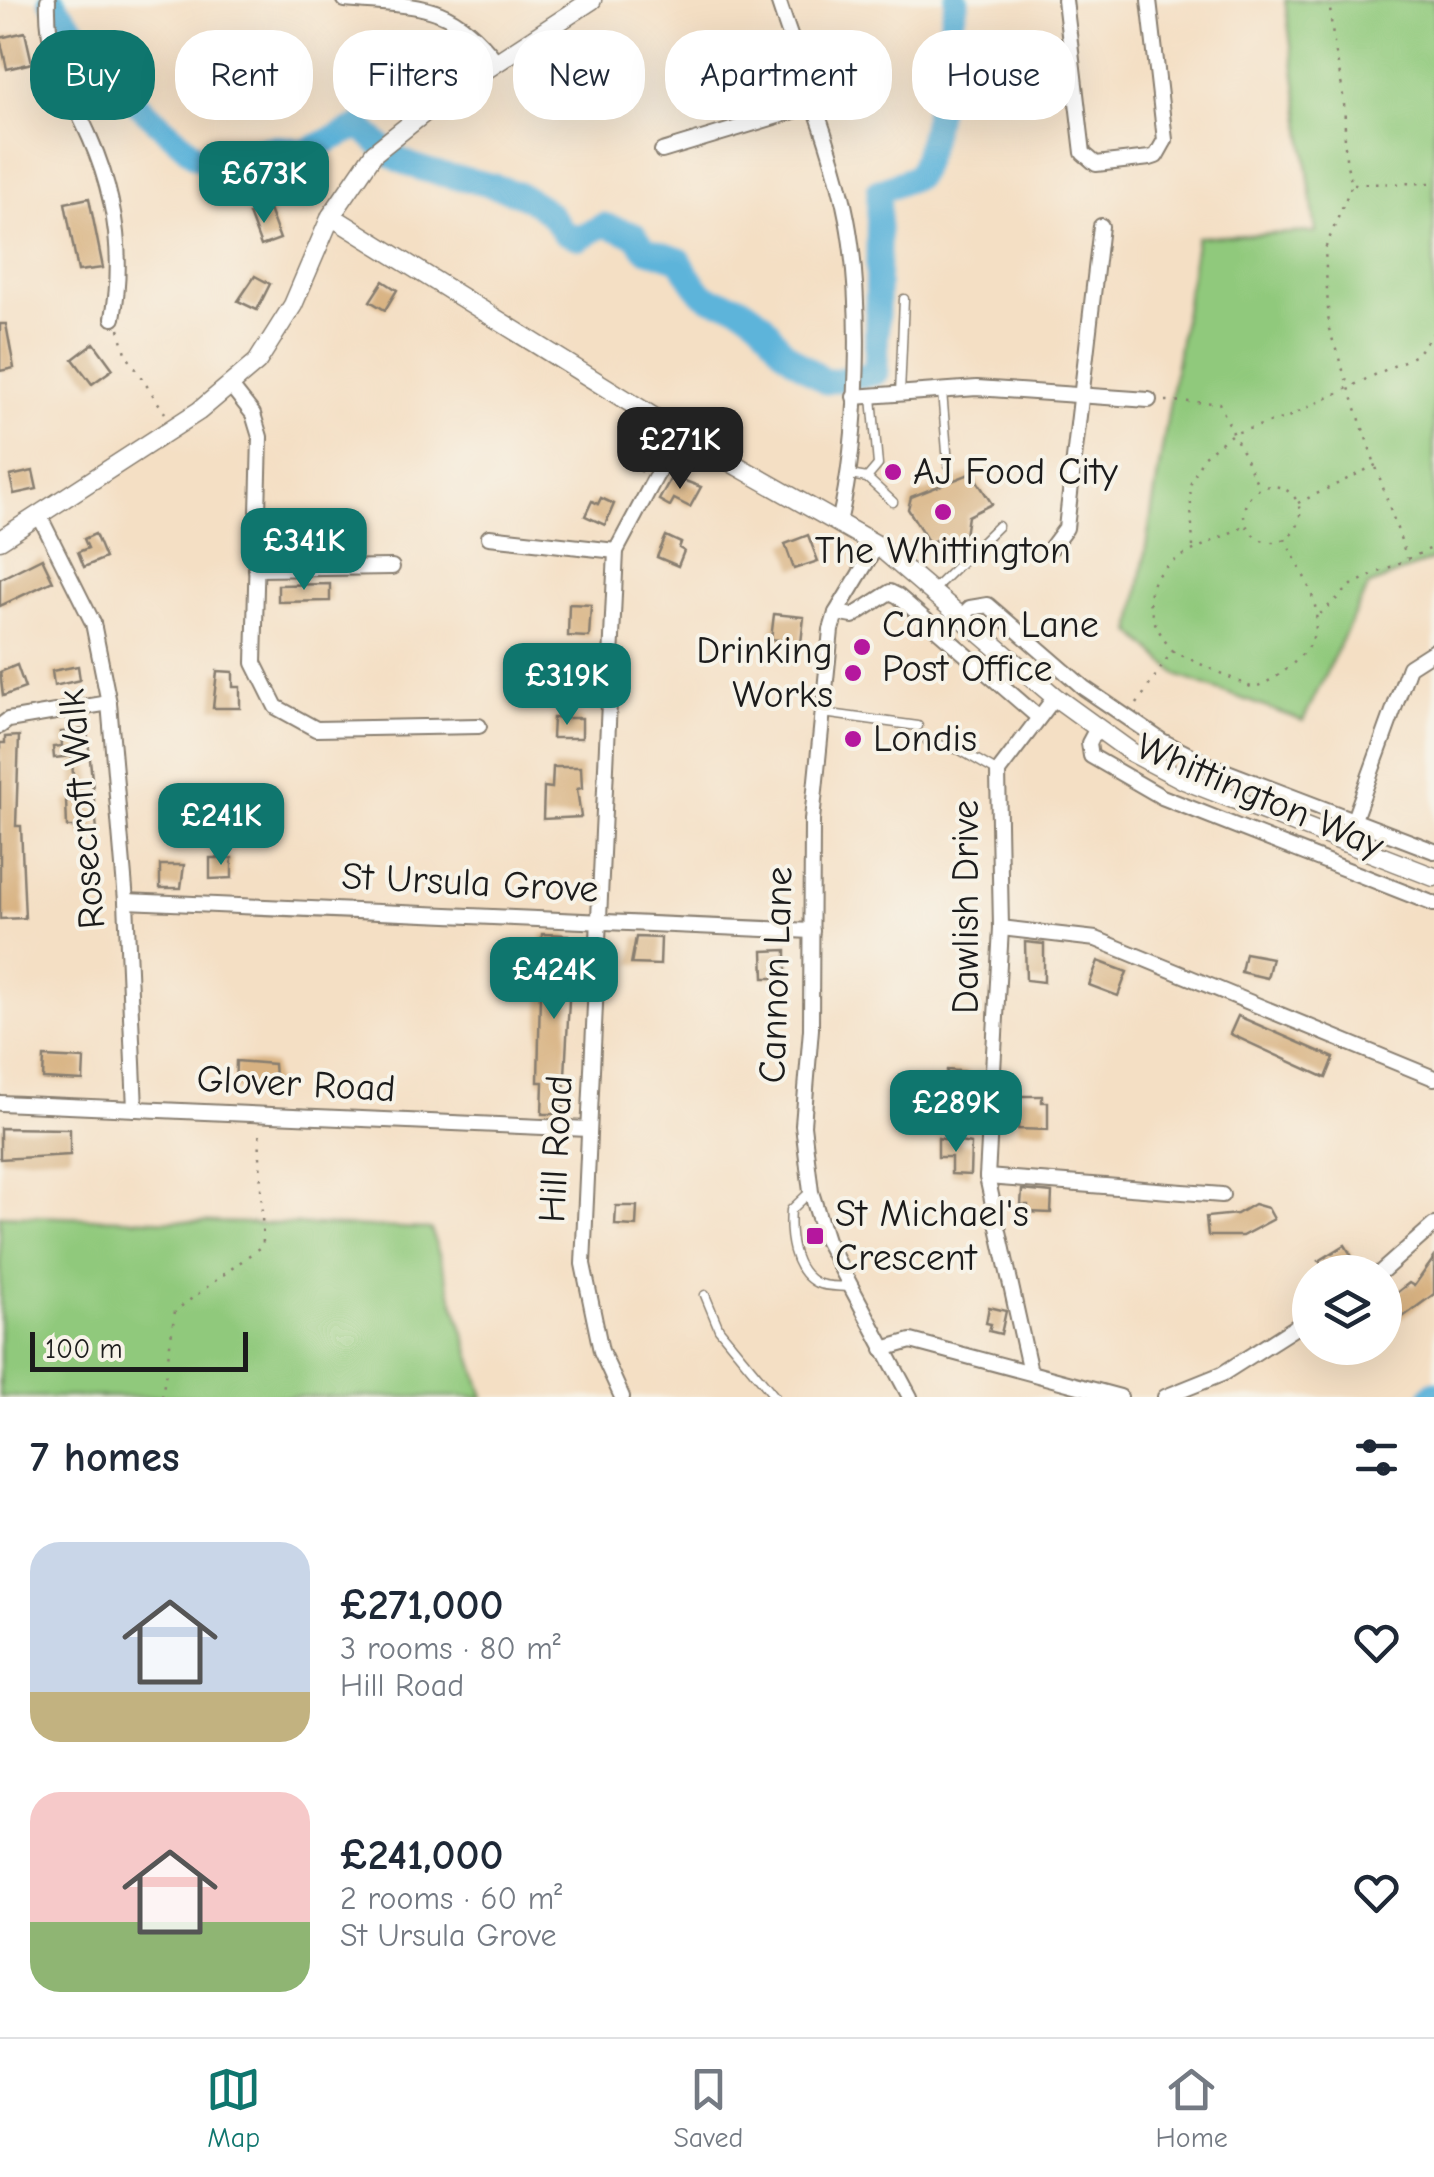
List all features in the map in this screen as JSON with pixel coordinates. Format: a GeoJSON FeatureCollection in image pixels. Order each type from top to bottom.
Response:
{"type":"FeatureCollection","features":[{"type":"Feature","properties":{"kind":"street"},"geometry":{"type":"LineString","coordinates":[[48,0],[47,34],[62,86],[90,140],[119,240],[120,277],[113,318]]}},
{"type":"Feature","properties":{"kind":"street"},"geometry":{"type":"LineString","coordinates":[[346,0],[442,4],[496,61]]}},
{"type":"Feature","properties":{"kind":"street"},"geometry":{"type":"LineString","coordinates":[[0,540],[230,386],[275,338],[332,216],[374,154],[496,61],[592,0]]}},
{"type":"Feature","properties":{"kind":"street"},"geometry":{"type":"LineString","coordinates":[[778,0],[788,30]]}},
{"type":"Feature","properties":{"kind":"street"},"geometry":{"type":"LineString","coordinates":[[1065,0],[1068,30]]}},
{"type":"Feature","properties":{"kind":"street"},"geometry":{"type":"LineString","coordinates":[[1075,93],[1082,153],[1096,164],[1156,156],[1164,140],[1149,0]]}},
{"type":"Feature","properties":{"kind":"street"},"geometry":{"type":"LineString","coordinates":[[662,151],[765,120]]}},
{"type":"Feature","properties":{"kind":"street"},"geometry":{"type":"LineString","coordinates":[[816,120],[854,260],[850,475],[840,522]]}},
{"type":"Feature","properties":{"kind":"street","name":"Whittington Way"},"geometry":{"type":"LineString","coordinates":[[332,216],[679,434],[877,544],[1054,696],[1097,728],[1184,780],[1434,877]]}},
{"type":"Feature","properties":{"kind":"street"},"geometry":{"type":"LineString","coordinates":[[1051,548],[1066,528],[1101,226]]}},
{"type":"Feature","properties":{"kind":"street"},"geometry":{"type":"LineString","coordinates":[[230,386],[252,414],[260,437],[254,663],[276,707],[316,728],[479,726]]}},
{"type":"Feature","properties":{"kind":"street"},"geometry":{"type":"LineString","coordinates":[[854,391],[872,396],[978,388],[1149,400]]}},
{"type":"Feature","properties":{"kind":"street","name":"Hill Road"},"geometry":{"type":"LineString","coordinates":[[622,1397],[601,1352],[583,1264],[616,551],[679,434]]}},
{"type":"Feature","properties":{"kind":"street","name":"Rosecroft Walk"},"geometry":{"type":"LineString","coordinates":[[40,516],[93,623],[109,702],[126,901],[134,1109]]}},
{"type":"Feature","properties":{"kind":"street"},"geometry":{"type":"LineString","coordinates":[[489,537],[616,551]]}},
{"type":"Feature","properties":{"kind":"street","name":"Cannon Lane"},"geometry":{"type":"LineString","coordinates":[[877,544],[836,613],[822,713],[812,820],[812,930],[803,1125],[811,1192],[826,1240],[910,1397]]}},
{"type":"Feature","properties":{"kind":"street"},"geometry":{"type":"LineString","coordinates":[[256,569],[392,567]]}},
{"type":"Feature","properties":{"kind":"street"},"geometry":{"type":"LineString","coordinates":[[836,613],[852,616],[883,596],[898,596],[1038,716]]}},
{"type":"Feature","properties":{"kind":"street","name":"Whittington Way"},"geometry":{"type":"LineString","coordinates":[[962,616],[970,608],[988,605],[1127,720],[1209,765],[1434,851]]}},
{"type":"Feature","properties":{"kind":"street"},"geometry":{"type":"LineString","coordinates":[[1345,844],[1409,668],[1434,651]]}},
{"type":"Feature","properties":{"kind":"street","name":"Dawlish Drive"},"geometry":{"type":"LineString","coordinates":[[1030,1372],[987,1177],[1002,928],[998,772],[1054,696]]}},
{"type":"Feature","properties":{"kind":"street"},"geometry":{"type":"LineString","coordinates":[[0,726],[8,720],[109,702]]}},
{"type":"Feature","properties":{"kind":"street","name":"Whittington Way"},"geometry":{"type":"LineString","coordinates":[[1097,728],[1089,743],[1091,756],[1162,797],[1434,904]]}},
{"type":"Feature","properties":{"kind":"street","name":"St Ursula Grove"},"geometry":{"type":"LineString","coordinates":[[126,901],[812,930]]}},
{"type":"Feature","properties":{"kind":"street"},"geometry":{"type":"LineString","coordinates":[[1002,928],[1096,939],[1434,1078]]}},
{"type":"Feature","properties":{"kind":"street","name":"Glover Road"},"geometry":{"type":"LineString","coordinates":[[0,1103],[589,1128]]}},
{"type":"Feature","properties":{"kind":"street"},"geometry":{"type":"LineString","coordinates":[[987,1177],[1222,1194]]}},
{"type":"Feature","properties":{"kind":"street"},"geometry":{"type":"LineString","coordinates":[[1400,1255],[1434,1225]]}},
{"type":"Feature","properties":{"kind":"street"},"geometry":{"type":"LineString","coordinates":[[1166,1397],[1222,1374],[1292,1329]]}},
{"type":"Feature","properties":{"kind":"street"},"geometry":{"type":"LineString","coordinates":[[883,1348],[911,1341],[1120,1397]]}},
{"type":"Feature","properties":{"kind":"lane"},"geometry":{"type":"LineString","coordinates":[[900,394],[904,300]]}},
{"type":"Feature","properties":{"kind":"lane"},"geometry":{"type":"LineString","coordinates":[[942,391],[948,464]]}},
{"type":"Feature","properties":{"kind":"lane"},"geometry":{"type":"LineString","coordinates":[[867,478],[878,466],[872,396]]}},
{"type":"Feature","properties":{"kind":"lane"},"geometry":{"type":"LineString","coordinates":[[850,475],[867,478],[893,502]]}},
{"type":"Feature","properties":{"kind":"lane"},"geometry":{"type":"LineString","coordinates":[[932,592],[998,526]]}},
{"type":"Feature","properties":{"kind":"lane"},"geometry":{"type":"LineString","coordinates":[[822,713],[918,726]]}},
{"type":"Feature","properties":{"kind":"lane"},"geometry":{"type":"LineString","coordinates":[[928,742],[960,750],[998,772]]}},
{"type":"Feature","properties":{"kind":"lane"},"geometry":{"type":"LineString","coordinates":[[811,1192],[791,1210],[789,1231],[801,1269],[817,1283],[849,1287]]}},
{"type":"Feature","properties":{"kind":"lane"},"geometry":{"type":"LineString","coordinates":[[705,1295],[719,1329],[775,1397]]}},
{"type":"Feature","properties":{"kind":"path"},"geometry":{"type":"LineString","coordinates":[[1330,0],[1330,36],[1344,98],[1342,150],[1352,184],[1325,249],[1329,329],[1352,386],[1408,558]]}},
{"type":"Feature","properties":{"kind":"path"},"geometry":{"type":"LineString","coordinates":[[1352,184],[1409,186],[1434,182]]}},
{"type":"Feature","properties":{"kind":"path"},"geometry":{"type":"LineString","coordinates":[[113,318],[127,356],[175,426]]}},
{"type":"Feature","properties":{"kind":"path"},"geometry":{"type":"LineString","coordinates":[[1194,547],[1190,485],[1202,456],[1232,434],[1288,417],[1416,355],[1434,332]]}},
{"type":"Feature","properties":{"kind":"path"},"geometry":{"type":"LineString","coordinates":[[1149,400],[1219,402],[1260,488]]}},
{"type":"Feature","properties":{"kind":"path"},"geometry":{"type":"LineString","coordinates":[[1298,503],[1378,464]]}},
{"type":"Feature","properties":{"kind":"path"},"geometry":{"type":"LineString","coordinates":[[1274,486],[1288,491],[1298,503],[1300,516],[1285,539],[1270,542],[1255,537],[1246,524],[1249,498],[1260,488],[1274,486]]}},
{"type":"Feature","properties":{"kind":"path"},"geometry":{"type":"LineString","coordinates":[[1246,524],[1206,546],[1194,547],[1156,572],[1146,602],[1154,626],[1172,650],[1253,688],[1281,678],[1315,640],[1320,614],[1285,539]]}},
{"type":"Feature","properties":{"kind":"path"},"geometry":{"type":"LineString","coordinates":[[1320,614],[1353,584],[1434,547]]}},
{"type":"Feature","properties":{"kind":"path"},"geometry":{"type":"LineString","coordinates":[[1127,720],[1172,650]]}},
{"type":"Feature","properties":{"kind":"path"},"geometry":{"type":"LineString","coordinates":[[162,1397],[175,1312],[263,1245],[259,1115]]}},
{"type":"Feature","properties":{"kind":"green space"},"geometry":{"type":"Polygon","coordinates":[[[1285,0],[1434,0],[1434,559],[1368,586],[1303,721],[1179,676],[1132,632],[1197,237],[1316,232],[1285,0]]]}},
{"type":"Feature","properties":{"kind":"green space"},"geometry":{"type":"Polygon","coordinates":[[[0,1215],[431,1229],[484,1397],[0,1397],[0,1215]]]}},
{"type":"Feature","properties":{"kind":"building"},"geometry":{"type":"Polygon","coordinates":[[[25,32],[30,63],[7,69],[0,38],[25,32]]]}},
{"type":"Feature","properties":{"kind":"building"},"geometry":{"type":"Polygon","coordinates":[[[89,198],[103,268],[78,271],[65,203],[89,198]]]}},
{"type":"Feature","properties":{"kind":"building"},"geometry":{"type":"Polygon","coordinates":[[[268,207],[280,239],[261,246],[249,214],[268,207]]]}},
{"type":"Feature","properties":{"kind":"building"},"geometry":{"type":"Polygon","coordinates":[[[255,276],[270,284],[257,310],[238,301],[255,276]]]}},
{"type":"Feature","properties":{"kind":"building"},"geometry":{"type":"Polygon","coordinates":[[[383,281],[397,290],[385,310],[370,301],[383,281]]]}},
{"type":"Feature","properties":{"kind":"building"},"geometry":{"type":"Polygon","coordinates":[[[0,324],[6,324],[14,368],[0,371],[0,324]]]}},
{"type":"Feature","properties":{"kind":"building"},"geometry":{"type":"Polygon","coordinates":[[[94,343],[113,369],[92,384],[73,359],[94,343]]]}},
{"type":"Feature","properties":{"kind":"building"},"geometry":{"type":"Polygon","coordinates":[[[633,440],[652,451],[641,471],[622,459],[633,440]]]}},
{"type":"Feature","properties":{"kind":"building"},"geometry":{"type":"Polygon","coordinates":[[[33,471],[37,489],[14,494],[10,476],[33,471]]]}},
{"type":"Feature","properties":{"kind":"building","name":"The Whittington"},"geometry":{"type":"Polygon","coordinates":[[[972,473],[992,504],[968,516],[964,542],[943,551],[938,539],[929,543],[908,509],[911,497],[972,473]]]}},
{"type":"Feature","properties":{"kind":"building"},"geometry":{"type":"Polygon","coordinates":[[[672,476],[701,487],[690,507],[674,499],[670,506],[659,500],[672,476]]]}},
{"type":"Feature","properties":{"kind":"building"},"geometry":{"type":"Polygon","coordinates":[[[601,498],[614,504],[605,525],[585,516],[592,501],[598,504],[601,498]]]}},
{"type":"Feature","properties":{"kind":"building"},"geometry":{"type":"Polygon","coordinates":[[[95,534],[105,558],[84,567],[78,552],[88,548],[84,539],[95,534]]]}},
{"type":"Feature","properties":{"kind":"building"},"geometry":{"type":"Polygon","coordinates":[[[808,535],[818,561],[794,569],[785,544],[808,535]]]}},
{"type":"Feature","properties":{"kind":"building"},"geometry":{"type":"Polygon","coordinates":[[[666,536],[681,543],[679,548],[684,551],[678,566],[657,557],[666,536]]]}},
{"type":"Feature","properties":{"kind":"building"},"geometry":{"type":"Polygon","coordinates":[[[42,558],[53,581],[0,606],[0,579],[42,558]]]}},
{"type":"Feature","properties":{"kind":"building"},"geometry":{"type":"Polygon","coordinates":[[[330,584],[330,601],[278,602],[278,585],[330,584]]]}},
{"type":"Feature","properties":{"kind":"building"},"geometry":{"type":"Polygon","coordinates":[[[569,604],[591,605],[589,637],[568,636],[569,604]]]}},
{"type":"Feature","properties":{"kind":"building"},"geometry":{"type":"Polygon","coordinates":[[[774,614],[804,617],[801,643],[771,639],[774,614]]]}},
{"type":"Feature","properties":{"kind":"building"},"geometry":{"type":"Polygon","coordinates":[[[17,665],[25,688],[3,696],[0,672],[17,665]]]}},
{"type":"Feature","properties":{"kind":"building"},"geometry":{"type":"Polygon","coordinates":[[[78,666],[80,680],[54,686],[52,671],[78,666]]]}},
{"type":"Feature","properties":{"kind":"building"},"geometry":{"type":"Polygon","coordinates":[[[217,671],[233,672],[233,687],[240,687],[240,708],[213,708],[217,671]]]}},
{"type":"Feature","properties":{"kind":"building"},"geometry":{"type":"Polygon","coordinates":[[[553,718],[582,718],[582,738],[552,738],[553,718]]]}},
{"type":"Feature","properties":{"kind":"building"},"geometry":{"type":"Polygon","coordinates":[[[87,729],[97,830],[92,830],[92,836],[80,837],[80,827],[67,827],[66,800],[74,800],[72,756],[54,758],[53,747],[62,746],[61,732],[87,729]]]}},
{"type":"Feature","properties":{"kind":"building"},"geometry":{"type":"Polygon","coordinates":[[[19,736],[16,826],[21,826],[25,918],[0,919],[0,743],[5,743],[5,737],[19,736]]]}},
{"type":"Feature","properties":{"kind":"building"},"geometry":{"type":"Polygon","coordinates":[[[553,767],[581,767],[582,788],[577,789],[581,817],[543,819],[544,787],[552,788],[553,767]]]}},
{"type":"Feature","properties":{"kind":"building"},"geometry":{"type":"Polygon","coordinates":[[[210,858],[232,858],[232,878],[210,879],[210,858]]]}},
{"type":"Feature","properties":{"kind":"building"},"geometry":{"type":"Polygon","coordinates":[[[160,865],[184,865],[181,888],[160,888],[160,865]]]}},
{"type":"Feature","properties":{"kind":"building"},"geometry":{"type":"Polygon","coordinates":[[[542,934],[568,935],[567,943],[572,943],[563,1114],[542,1114],[543,1082],[538,1082],[540,993],[549,993],[550,962],[541,962],[542,934]]]}},
{"type":"Feature","properties":{"kind":"building"},"geometry":{"type":"Polygon","coordinates":[[[636,937],[661,938],[660,965],[631,964],[636,937]]]}},
{"type":"Feature","properties":{"kind":"building"},"geometry":{"type":"Polygon","coordinates":[[[1025,942],[1044,944],[1044,982],[1026,980],[1025,942]]]}},
{"type":"Feature","properties":{"kind":"building"},"geometry":{"type":"Polygon","coordinates":[[[786,950],[786,978],[764,978],[763,951],[786,950]]]}},
{"type":"Feature","properties":{"kind":"building"},"geometry":{"type":"Polygon","coordinates":[[[1245,953],[1272,958],[1267,978],[1241,972],[1245,953]]]}},
{"type":"Feature","properties":{"kind":"building"},"geometry":{"type":"Polygon","coordinates":[[[1098,961],[1127,972],[1118,996],[1089,985],[1098,961]]]}},
{"type":"Feature","properties":{"kind":"building"},"geometry":{"type":"Polygon","coordinates":[[[1238,1016],[1334,1058],[1326,1078],[1230,1034],[1238,1016]]]}},
{"type":"Feature","properties":{"kind":"building"},"geometry":{"type":"Polygon","coordinates":[[[44,1057],[84,1059],[83,1081],[43,1079],[44,1057]]]}},
{"type":"Feature","properties":{"kind":"building"},"geometry":{"type":"Polygon","coordinates":[[[236,1061],[274,1064],[276,1090],[235,1089],[236,1061]]]}},
{"type":"Feature","properties":{"kind":"building"},"geometry":{"type":"Polygon","coordinates":[[[947,1070],[969,1072],[968,1104],[938,1102],[940,1083],[946,1084],[947,1070]]]}},
{"type":"Feature","properties":{"kind":"building"},"geometry":{"type":"Polygon","coordinates":[[[1020,1096],[1042,1096],[1042,1102],[1048,1102],[1048,1130],[1018,1129],[1020,1096]]]}},
{"type":"Feature","properties":{"kind":"building"},"geometry":{"type":"Polygon","coordinates":[[[0,1128],[70,1129],[70,1155],[0,1159],[0,1128]]]}},
{"type":"Feature","properties":{"kind":"building"},"geometry":{"type":"Polygon","coordinates":[[[938,1138],[971,1144],[970,1175],[951,1174],[951,1157],[938,1157],[938,1138]]]}},
{"type":"Feature","properties":{"kind":"building"},"geometry":{"type":"Polygon","coordinates":[[[1022,1190],[1052,1193],[1051,1213],[1028,1212],[1028,1205],[1021,1205],[1022,1190]]]}},
{"type":"Feature","properties":{"kind":"building"},"geometry":{"type":"Polygon","coordinates":[[[1254,1204],[1268,1208],[1274,1219],[1242,1236],[1208,1236],[1206,1217],[1237,1214],[1254,1204]]]}},
{"type":"Feature","properties":{"kind":"building"},"geometry":{"type":"Polygon","coordinates":[[[616,1206],[637,1206],[636,1226],[615,1225],[616,1206]]]}},
{"type":"Feature","properties":{"kind":"building"},"geometry":{"type":"Polygon","coordinates":[[[1345,1245],[1351,1255],[1329,1255],[1345,1245]]]}},
{"type":"Feature","properties":{"kind":"building"},"geometry":{"type":"Polygon","coordinates":[[[1434,1258],[1434,1294],[1402,1318],[1402,1288],[1409,1283],[1414,1286],[1434,1258]]]}},
{"type":"Feature","properties":{"kind":"building"},"geometry":{"type":"Polygon","coordinates":[[[989,1307],[1006,1311],[1001,1334],[989,1331],[989,1307]]]}},
{"type":"Feature","properties":{"kind":"waterway"},"geometry":{"type":"LineString","coordinates":[[51,0],[125,93],[197,157],[230,174],[259,173],[360,126],[402,161],[532,201],[563,232],[580,238],[604,225],[635,235],[645,249],[680,260],[708,297],[733,304],[757,318],[782,349],[826,382],[876,373],[879,191],[918,176],[931,134],[957,0]]}},
{"type":"Feature","properties":{"kind":"waterway"},"geometry":{"type":"LineString","coordinates":[[211,158],[275,148],[297,151]]}},
{"type":"Feature","properties":{"kind":"waterway"},"geometry":{"type":"LineString","coordinates":[[1431,1397],[1434,1393]]}},
{"type":"Feature","properties":{"kind":"place","name":"AJ Food City"},"geometry":{"type":"Point","coordinates":[893,472]}},
{"type":"Feature","properties":{"kind":"place","name":"The Whittington"},"geometry":{"type":"Point","coordinates":[943,512]}},
{"type":"Feature","properties":{"kind":"place","name":"Cannon Lane Post Office"},"geometry":{"type":"Point","coordinates":[862,647]}},
{"type":"Feature","properties":{"kind":"place","name":"Drinking Works"},"geometry":{"type":"Point","coordinates":[853,673]}},
{"type":"Feature","properties":{"kind":"place","name":"Londis"},"geometry":{"type":"Point","coordinates":[853,739]}},
{"type":"Feature","properties":{"kind":"place","name":"St Michael's Crescent"},"geometry":{"type":"Point","coordinates":[815,1236]}}]}
